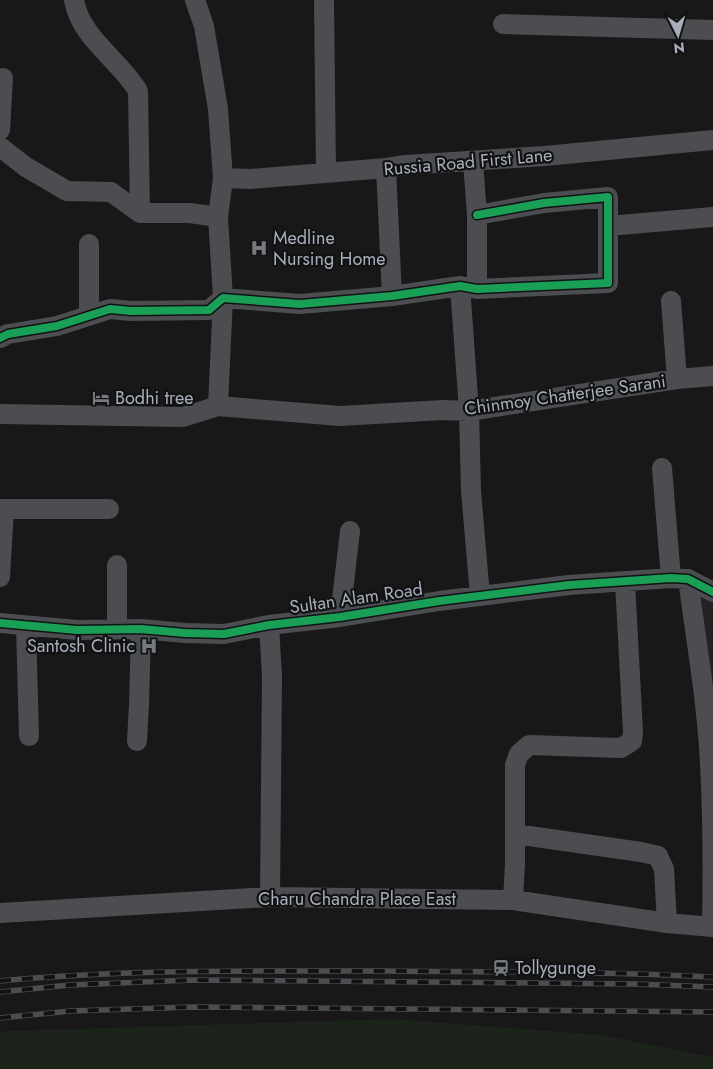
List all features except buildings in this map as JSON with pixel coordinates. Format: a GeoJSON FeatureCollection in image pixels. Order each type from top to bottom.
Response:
{"type":"FeatureCollection","features":[{"type":"Feature","properties":{"kind":"street"},"geometry":{"type":"LineString","coordinates":[[74,0],[75,9],[94,40],[132,81],[138,91],[140,213]]}},
{"type":"Feature","properties":{"kind":"street"},"geometry":{"type":"LineString","coordinates":[[195,0],[204,26],[218,109],[223,178],[218,217],[223,298],[218,406]]}},
{"type":"Feature","properties":{"kind":"street"},"geometry":{"type":"LineString","coordinates":[[324,0],[326,173]]}},
{"type":"Feature","properties":{"kind":"street"},"geometry":{"type":"LineString","coordinates":[[503,24],[713,30]]}},
{"type":"Feature","properties":{"kind":"street"},"geometry":{"type":"LineString","coordinates":[[0,130],[3,78]]}},
{"type":"Feature","properties":{"kind":"street","name":"Russia Road First Lane"},"geometry":{"type":"LineString","coordinates":[[223,178],[250,179],[406,165],[545,156],[713,140]]}},
{"type":"Feature","properties":{"kind":"street"},"geometry":{"type":"LineString","coordinates":[[0,147],[26,167],[67,191],[111,192],[140,213],[190,213],[218,217]]}},
{"type":"Feature","properties":{"kind":"street"},"geometry":{"type":"LineString","coordinates":[[473,161],[477,215],[469,287],[469,412],[472,491],[480,596]]}},
{"type":"Feature","properties":{"kind":"street"},"geometry":{"type":"LineString","coordinates":[[386,168],[392,296]]}},
{"type":"Feature","properties":{"kind":"street"},"geometry":{"type":"LineString","coordinates":[[0,338],[8,334],[57,326],[110,310],[209,310],[223,298],[300,304],[469,287],[608,283],[608,197],[544,203],[477,215]]}},
{"type":"Feature","properties":{"kind":"street"},"geometry":{"type":"LineString","coordinates":[[608,226],[713,217]]}},
{"type":"Feature","properties":{"kind":"street"},"geometry":{"type":"LineString","coordinates":[[89,244],[89,316]]}},
{"type":"Feature","properties":{"kind":"street"},"geometry":{"type":"LineString","coordinates":[[671,301],[677,379]]}},
{"type":"Feature","properties":{"kind":"street","name":"Chinmoy Chatterjee Sarani"},"geometry":{"type":"LineString","coordinates":[[0,414],[183,417],[218,406],[340,416],[443,410],[469,412],[677,379],[713,376]]}},
{"type":"Feature","properties":{"kind":"street"},"geometry":{"type":"LineString","coordinates":[[662,468],[679,578],[710,730],[712,927]]}},
{"type":"Feature","properties":{"kind":"street"},"geometry":{"type":"LineString","coordinates":[[0,577],[2,509],[109,509]]}},
{"type":"Feature","properties":{"kind":"street"},"geometry":{"type":"LineString","coordinates":[[340,617],[350,531]]}},
{"type":"Feature","properties":{"kind":"street"},"geometry":{"type":"LineString","coordinates":[[115,629],[117,622],[118,565]]}},
{"type":"Feature","properties":{"kind":"street"},"geometry":{"type":"LineString","coordinates":[[679,578],[713,592]]}},
{"type":"Feature","properties":{"kind":"street","name":"Sultan Alam Road"},"geometry":{"type":"LineString","coordinates":[[0,623],[77,630],[141,629],[224,634],[270,625],[569,585],[679,578]]}},
{"type":"Feature","properties":{"kind":"street"},"geometry":{"type":"LineString","coordinates":[[513,900],[515,765],[519,754],[528,746],[621,748],[632,741],[625,582]]}},
{"type":"Feature","properties":{"kind":"street"},"geometry":{"type":"LineString","coordinates":[[270,625],[272,677],[270,897]]}},
{"type":"Feature","properties":{"kind":"street"},"geometry":{"type":"LineString","coordinates":[[26,626],[28,736]]}},
{"type":"Feature","properties":{"kind":"street"},"geometry":{"type":"LineString","coordinates":[[136,741],[141,629]]}},
{"type":"Feature","properties":{"kind":"street"},"geometry":{"type":"LineString","coordinates":[[515,834],[658,856],[664,869],[667,922]]}},
{"type":"Feature","properties":{"kind":"street","name":"Charu Chandra Place East"},"geometry":{"type":"LineString","coordinates":[[0,914],[270,897],[513,900],[712,927]]}},
{"type":"Feature","properties":{"kind":"shaded area"},"geometry":{"type":"Polygon","coordinates":[[[713,581],[713,724],[689,582],[713,581]]]}},
{"type":"Feature","properties":{"kind":"shaded area"},"geometry":{"type":"Polygon","coordinates":[[[394,1019],[601,1035],[713,1057],[713,1069],[0,1069],[0,1032],[394,1019]]]}},
{"type":"Feature","properties":{"kind":"railway"},"geometry":{"type":"LineString","coordinates":[[0,981],[95,974],[238,971],[547,972],[713,977]]}},
{"type":"Feature","properties":{"kind":"railway"},"geometry":{"type":"LineString","coordinates":[[0,992],[70,985],[193,980],[635,984],[713,987]]}},
{"type":"Feature","properties":{"kind":"railway"},"geometry":{"type":"LineString","coordinates":[[0,1018],[71,1011],[192,1007],[713,1012]]}},
{"type":"Feature","properties":{"kind":"cycle path"},"geometry":{"type":"LineString","coordinates":[[0,338],[8,334],[57,326],[110,309],[131,311],[209,310],[223,298],[300,304],[392,296],[460,286],[477,289],[608,283],[608,197],[544,203],[477,215]]}},
{"type":"Feature","properties":{"kind":"cycle path"},"geometry":{"type":"LineString","coordinates":[[0,623],[77,630],[141,629],[224,634],[269,625],[569,585],[671,578],[688,579],[713,592]]}},
{"type":"Feature","properties":{"kind":"place","name":"Medline Nursing Home"},"geometry":{"type":"Point","coordinates":[259,248]}},
{"type":"Feature","properties":{"kind":"place","name":"Bodhi tree"},"geometry":{"type":"Point","coordinates":[101,398]}},
{"type":"Feature","properties":{"kind":"place","name":"Santosh Clinic"},"geometry":{"type":"Point","coordinates":[149,646]}},
{"type":"Feature","properties":{"kind":"place","name":"Tollygunge"},"geometry":{"type":"Point","coordinates":[501,968]}}]}
